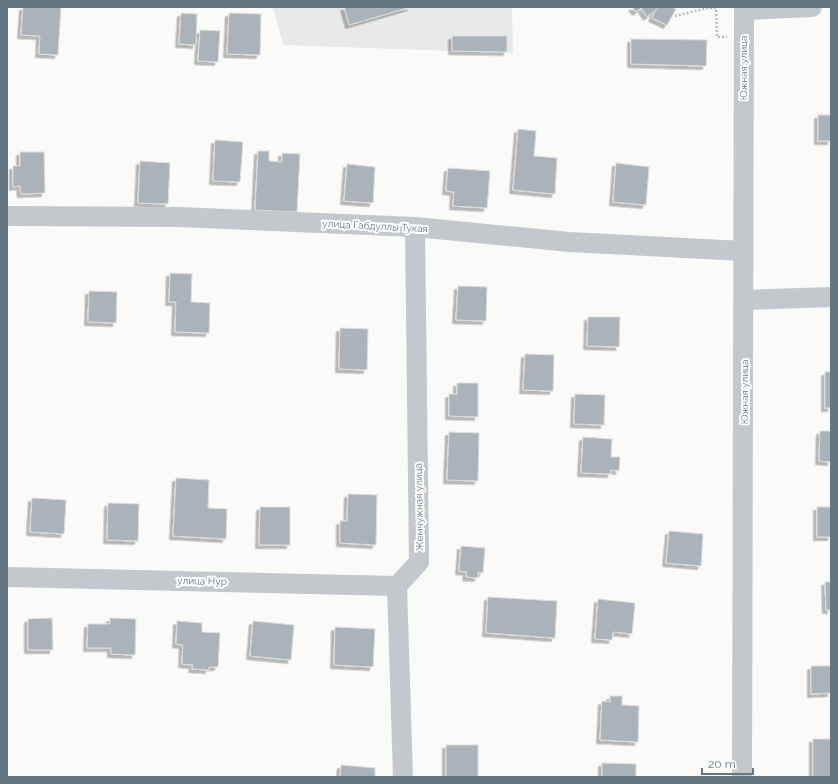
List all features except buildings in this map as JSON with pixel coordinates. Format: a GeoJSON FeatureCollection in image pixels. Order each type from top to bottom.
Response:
{"type":"FeatureCollection","features":[{"type":"Feature","properties":{"kind":"street"},"geometry":{"type":"LineString","coordinates":[[744,8],[812,7]]}},
{"type":"Feature","properties":{"kind":"street","name":"Южная улица"},"geometry":{"type":"LineString","coordinates":[[742,777],[744,8]]}},
{"type":"Feature","properties":{"kind":"street","name":"улица Габдуллы Тукая"},"geometry":{"type":"LineString","coordinates":[[7,216],[179,217],[415,228],[570,242],[743,251]]}},
{"type":"Feature","properties":{"kind":"street","name":"Жемчужная улица"},"geometry":{"type":"LineString","coordinates":[[397,586],[419,562],[415,228]]}},
{"type":"Feature","properties":{"kind":"street"},"geometry":{"type":"LineString","coordinates":[[744,300],[831,297]]}},
{"type":"Feature","properties":{"kind":"street","name":"улица Нур"},"geometry":{"type":"LineString","coordinates":[[7,576],[397,586]]}},
{"type":"Feature","properties":{"kind":"street"},"geometry":{"type":"LineString","coordinates":[[397,586],[403,777]]}},
{"type":"Feature","properties":{"kind":"path"},"geometry":{"type":"LineString","coordinates":[[675,16],[708,8]]}},
{"type":"Feature","properties":{"kind":"shaded area"},"geometry":{"type":"Polygon","coordinates":[[[273,7],[512,7],[513,53],[283,45],[273,7]]]}}]}
